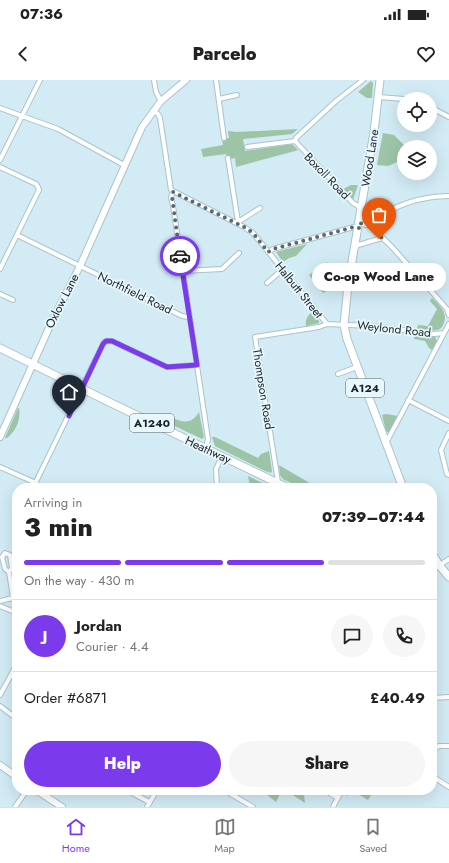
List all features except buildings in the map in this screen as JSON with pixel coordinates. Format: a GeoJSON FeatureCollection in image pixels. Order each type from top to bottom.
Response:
{"type":"FeatureCollection","features":[{"type":"Feature","properties":{"kind":"main road","name":"Wood Lane"},"geometry":{"type":"LineString","coordinates":[[380,80],[379,97],[362,206],[348,285],[344,325],[347,339],[357,367],[401,483]]}},
{"type":"Feature","properties":{"kind":"main road","name":"Heathway"},"geometry":{"type":"LineString","coordinates":[[0,348],[206,448],[272,483]]}},
{"type":"Feature","properties":{"kind":"main road"},"geometry":{"type":"LineString","coordinates":[[437,562],[449,577]]}},
{"type":"Feature","properties":{"kind":"street"},"geometry":{"type":"LineString","coordinates":[[0,160],[40,80]]}},
{"type":"Feature","properties":{"kind":"street"},"geometry":{"type":"LineString","coordinates":[[154,80],[156,92],[161,101]]}},
{"type":"Feature","properties":{"kind":"street","name":"Oxlow Lane"},"geometry":{"type":"LineString","coordinates":[[0,437],[53,319],[80,266],[142,127],[161,101],[186,80]]}},
{"type":"Feature","properties":{"kind":"street"},"geometry":{"type":"LineString","coordinates":[[216,80],[224,138]]}},
{"type":"Feature","properties":{"kind":"street"},"geometry":{"type":"LineString","coordinates":[[247,146],[294,141],[336,101],[363,80]]}},
{"type":"Feature","properties":{"kind":"street"},"geometry":{"type":"LineString","coordinates":[[219,98],[237,95]]}},
{"type":"Feature","properties":{"kind":"street"},"geometry":{"type":"LineString","coordinates":[[379,97],[397,98]]}},
{"type":"Feature","properties":{"kind":"street"},"geometry":{"type":"LineString","coordinates":[[0,108],[58,129],[124,165]]}},
{"type":"Feature","properties":{"kind":"street"},"geometry":{"type":"LineString","coordinates":[[153,110],[160,118],[170,188],[173,192],[172,202],[208,439],[206,448]]}},
{"type":"Feature","properties":{"kind":"street"},"geometry":{"type":"LineString","coordinates":[[437,111],[449,117]]}},
{"type":"Feature","properties":{"kind":"street","name":"Boxoll Road"},"geometry":{"type":"LineString","coordinates":[[294,141],[353,203],[358,206],[362,206]]}},
{"type":"Feature","properties":{"kind":"street"},"geometry":{"type":"LineString","coordinates":[[228,158],[238,223],[260,208]]}},
{"type":"Feature","properties":{"kind":"street"},"geometry":{"type":"LineString","coordinates":[[0,167],[38,187],[39,190],[0,269]]}},
{"type":"Feature","properties":{"kind":"street","name":"Halbutt Street"},"geometry":{"type":"LineString","coordinates":[[173,192],[238,223],[253,233],[327,324]]}},
{"type":"Feature","properties":{"kind":"street"},"geometry":{"type":"LineString","coordinates":[[268,252],[273,249],[359,225],[366,225],[406,203],[423,198],[449,196]]}},
{"type":"Feature","properties":{"kind":"street"},"geometry":{"type":"LineString","coordinates":[[370,223],[370,226],[447,309],[449,315]]}},
{"type":"Feature","properties":{"kind":"street","name":"Northfield Road"},"geometry":{"type":"LineString","coordinates":[[17,235],[182,316],[189,317]]}},
{"type":"Feature","properties":{"kind":"street"},"geometry":{"type":"LineString","coordinates":[[355,246],[382,238]]}},
{"type":"Feature","properties":{"kind":"street"},"geometry":{"type":"LineString","coordinates":[[183,271],[222,269],[239,253]]}},
{"type":"Feature","properties":{"kind":"street"},"geometry":{"type":"LineString","coordinates":[[267,282],[282,270]]}},
{"type":"Feature","properties":{"kind":"street"},"geometry":{"type":"LineString","coordinates":[[0,294],[13,300]]}},
{"type":"Feature","properties":{"kind":"street","name":"Thompson Road"},"geometry":{"type":"LineString","coordinates":[[278,483],[255,337],[319,327],[327,324],[344,325]]}},
{"type":"Feature","properties":{"kind":"street","name":"Weylond Road"},"geometry":{"type":"LineString","coordinates":[[344,325],[371,326],[434,334],[444,333]]}},
{"type":"Feature","properties":{"kind":"street"},"geometry":{"type":"LineString","coordinates":[[385,443],[449,325]]}},
{"type":"Feature","properties":{"kind":"street"},"geometry":{"type":"LineString","coordinates":[[0,467],[36,483],[103,344],[108,341],[112,341],[167,367],[197,365]]}},
{"type":"Feature","properties":{"kind":"street"},"geometry":{"type":"LineString","coordinates":[[338,374],[357,367]]}},
{"type":"Feature","properties":{"kind":"street"},"geometry":{"type":"LineString","coordinates":[[408,400],[449,421]]}},
{"type":"Feature","properties":{"kind":"street"},"geometry":{"type":"LineString","coordinates":[[449,433],[441,450],[447,474],[449,475]]}},
{"type":"Feature","properties":{"kind":"street"},"geometry":{"type":"LineString","coordinates":[[217,483],[216,469],[222,456]]}},
{"type":"Feature","properties":{"kind":"street"},"geometry":{"type":"LineString","coordinates":[[439,565],[449,559]]}},
{"type":"Feature","properties":{"kind":"street"},"geometry":{"type":"LineString","coordinates":[[9,572],[12,585]]}},
{"type":"Feature","properties":{"kind":"street"},"geometry":{"type":"LineString","coordinates":[[0,601],[12,599]]}},
{"type":"Feature","properties":{"kind":"street"},"geometry":{"type":"LineString","coordinates":[[0,606],[12,610]]}},
{"type":"Feature","properties":{"kind":"street"},"geometry":{"type":"LineString","coordinates":[[0,695],[12,673]]}},
{"type":"Feature","properties":{"kind":"street"},"geometry":{"type":"LineString","coordinates":[[437,698],[449,697]]}},
{"type":"Feature","properties":{"kind":"street"},"geometry":{"type":"LineString","coordinates":[[0,706],[12,715]]}},
{"type":"Feature","properties":{"kind":"street"},"geometry":{"type":"LineString","coordinates":[[437,747],[449,746]]}},
{"type":"Feature","properties":{"kind":"street"},"geometry":{"type":"LineString","coordinates":[[0,765],[12,773]]}},
{"type":"Feature","properties":{"kind":"street"},"geometry":{"type":"LineString","coordinates":[[437,779],[449,787]]}},
{"type":"Feature","properties":{"kind":"street"},"geometry":{"type":"LineString","coordinates":[[15,807],[23,795]]}},
{"type":"Feature","properties":{"kind":"street"},"geometry":{"type":"LineString","coordinates":[[44,795],[62,807]]}},
{"type":"Feature","properties":{"kind":"street"},"geometry":{"type":"LineString","coordinates":[[137,795],[149,802]]}},
{"type":"Feature","properties":{"kind":"street"},"geometry":{"type":"LineString","coordinates":[[146,807],[154,795]]}},
{"type":"Feature","properties":{"kind":"street"},"geometry":{"type":"LineString","coordinates":[[233,795],[253,807]]}},
{"type":"Feature","properties":{"kind":"street"},"geometry":{"type":"LineString","coordinates":[[333,795],[338,798]]}},
{"type":"Feature","properties":{"kind":"street"},"geometry":{"type":"LineString","coordinates":[[333,807],[340,795]]}},
{"type":"Feature","properties":{"kind":"green space"},"geometry":{"type":"Polygon","coordinates":[[[371,81],[373,83],[372,98],[367,98],[358,92],[371,81]]]}},
{"type":"Feature","properties":{"kind":"green space"},"geometry":{"type":"Polygon","coordinates":[[[298,129],[292,134],[243,139],[245,151],[292,144],[298,150],[236,167],[235,158],[227,160],[226,154],[203,157],[201,149],[223,145],[222,139],[229,138],[228,131],[237,132],[298,129]]]}},
{"type":"Feature","properties":{"kind":"green space"},"geometry":{"type":"Polygon","coordinates":[[[383,133],[394,135],[399,140],[397,140],[397,162],[388,166],[377,165],[383,133]]]}},
{"type":"Feature","properties":{"kind":"green space"},"geometry":{"type":"Polygon","coordinates":[[[351,185],[358,185],[353,200],[343,189],[351,185]]]}},
{"type":"Feature","properties":{"kind":"green space"},"geometry":{"type":"Polygon","coordinates":[[[370,200],[379,204],[383,209],[370,216],[368,213],[370,200]]]}},
{"type":"Feature","properties":{"kind":"green space"},"geometry":{"type":"Polygon","coordinates":[[[307,244],[296,256],[283,262],[276,252],[307,244]]]}},
{"type":"Feature","properties":{"kind":"green space"},"geometry":{"type":"Polygon","coordinates":[[[327,262],[330,267],[326,291],[324,293],[309,275],[327,262]]]}},
{"type":"Feature","properties":{"kind":"green space"},"geometry":{"type":"Polygon","coordinates":[[[432,298],[443,310],[445,321],[443,326],[437,330],[417,329],[418,325],[428,326],[437,309],[430,301],[432,298]]]}},
{"type":"Feature","properties":{"kind":"green space"},"geometry":{"type":"Polygon","coordinates":[[[312,312],[319,323],[306,326],[307,318],[312,312]]]}},
{"type":"Feature","properties":{"kind":"green space"},"geometry":{"type":"Polygon","coordinates":[[[414,335],[435,337],[437,341],[432,350],[425,341],[414,339],[414,335]]]}},
{"type":"Feature","properties":{"kind":"green space"},"geometry":{"type":"Polygon","coordinates":[[[18,408],[19,417],[17,425],[10,435],[5,438],[18,408]]]}},
{"type":"Feature","properties":{"kind":"green space"},"geometry":{"type":"Polygon","coordinates":[[[199,412],[204,437],[202,439],[156,417],[163,416],[186,421],[191,420],[199,412]]]}},
{"type":"Feature","properties":{"kind":"green space"},"geometry":{"type":"Polygon","coordinates":[[[386,414],[398,416],[389,433],[386,431],[382,415],[386,414]]]}},
{"type":"Feature","properties":{"kind":"green space"},"geometry":{"type":"Polygon","coordinates":[[[212,437],[215,437],[258,458],[261,454],[269,451],[271,473],[215,446],[212,437]]]}},
{"type":"Feature","properties":{"kind":"green space"},"geometry":{"type":"Polygon","coordinates":[[[279,465],[310,483],[291,483],[283,479],[280,475],[279,465]]]}},
{"type":"Feature","properties":{"kind":"green space"},"geometry":{"type":"Polygon","coordinates":[[[248,476],[263,483],[249,483],[248,476]]]}},
{"type":"Feature","properties":{"kind":"green space"},"geometry":{"type":"Polygon","coordinates":[[[267,795],[280,795],[276,802],[267,795]]]}},
{"type":"Feature","properties":{"kind":"green space"},"geometry":{"type":"Polygon","coordinates":[[[293,795],[304,795],[305,803],[293,795]]]}},
{"type":"Feature","properties":{"kind":"green space"},"geometry":{"type":"Polygon","coordinates":[[[360,795],[371,795],[368,800],[360,795]]]}},
{"type":"Feature","properties":{"kind":"way so far"},"geometry":{"type":"LineString","coordinates":[[180,256],[172,197],[173,192],[244,227],[253,233],[268,252],[273,249],[354,227],[359,228],[359,223],[366,225],[370,223],[370,226],[382,238],[379,239]]}},
{"type":"Feature","properties":{"kind":"place","name":"Co-op Wood Lane"},"geometry":{"type":"Point","coordinates":[379,239]}},
{"type":"Feature","properties":{"kind":"route"},"geometry":{"type":"LineString","coordinates":[[69,416],[103,344],[106,341],[110,340],[167,367],[171,368],[197,365],[180,256]]}}]}
